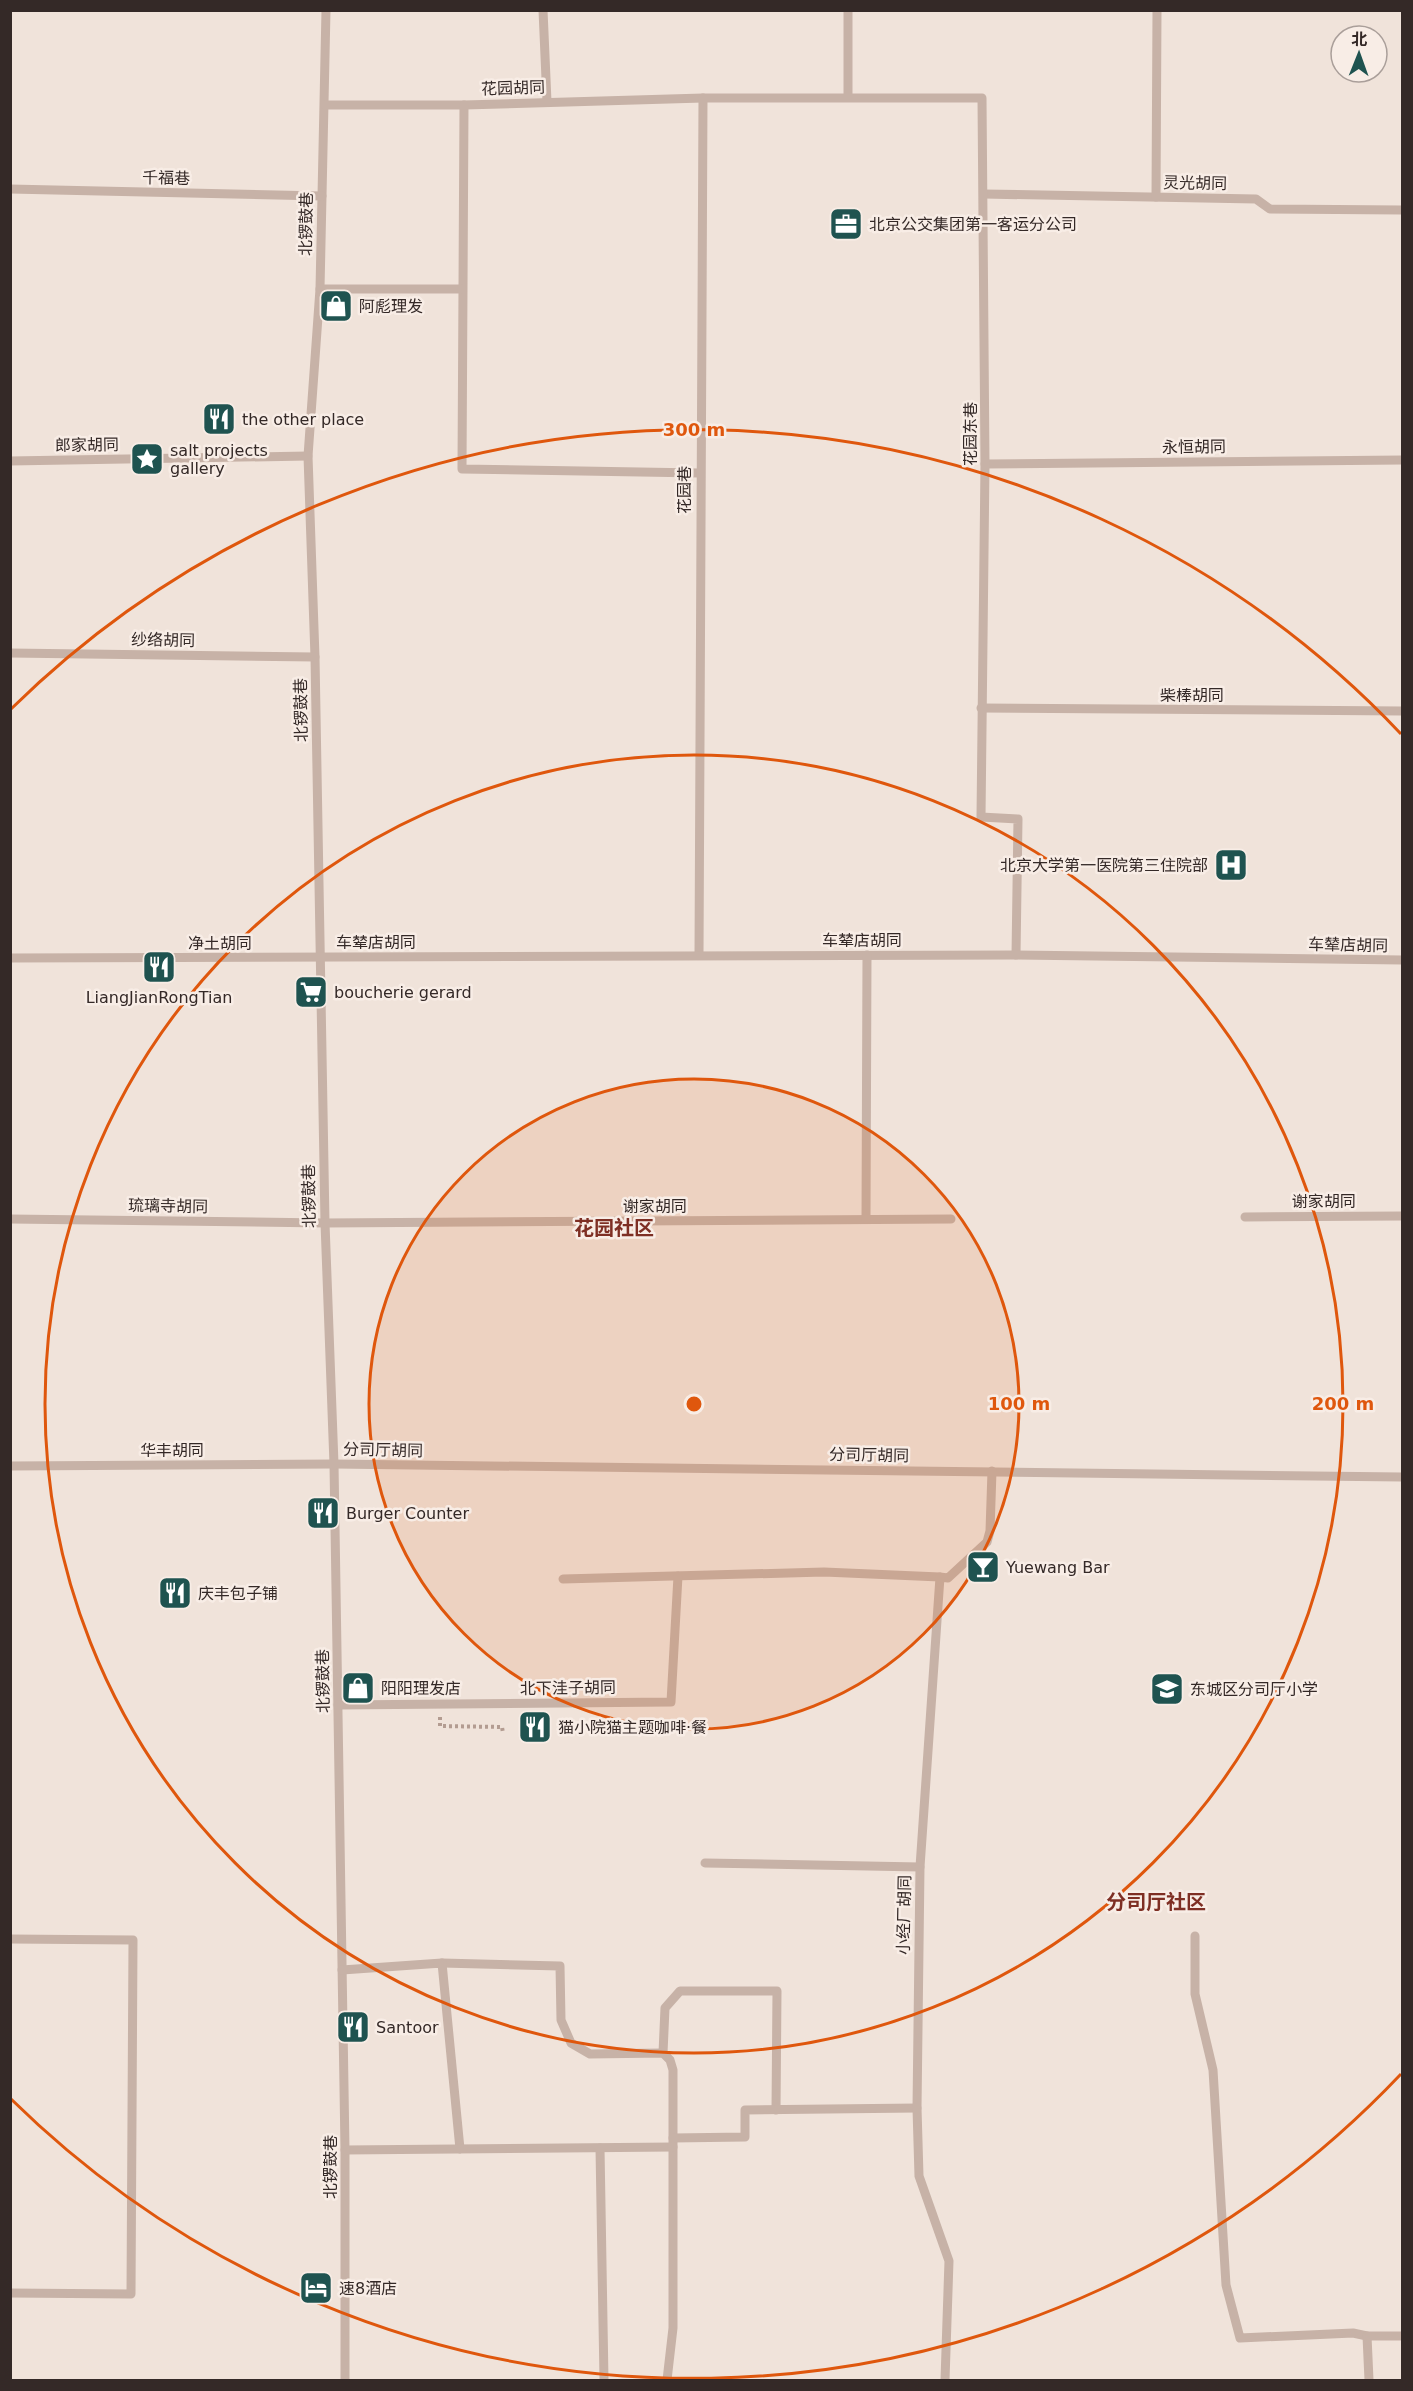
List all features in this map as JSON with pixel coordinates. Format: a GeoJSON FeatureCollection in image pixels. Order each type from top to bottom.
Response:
{"type":"FeatureCollection","features":[{"type":"Feature","properties":{"kind":"lane","name":"北锣鼓巷"},"geometry":{"type":"LineString","coordinates":[[326,10],[320,289],[308,456],[315,657],[325,1223],[334,1464],[345,2150],[345,2380]]}},
{"type":"Feature","properties":{"kind":"lane"},"geometry":{"type":"LineString","coordinates":[[543,10],[547,102]]}},
{"type":"Feature","properties":{"kind":"lane"},"geometry":{"type":"LineString","coordinates":[[703,98],[848,97],[848,10]]}},
{"type":"Feature","properties":{"kind":"lane"},"geometry":{"type":"LineString","coordinates":[[1156,196],[1157,10]]}},
{"type":"Feature","properties":{"kind":"lane","name":"花园东巷"},"geometry":{"type":"LineString","coordinates":[[848,97],[982,98],[985,464],[981,817],[1018,819],[1017,955]]}},
{"type":"Feature","properties":{"kind":"lane","name":"花园胡同"},"geometry":{"type":"LineString","coordinates":[[325,105],[464,105],[703,98]]}},
{"type":"Feature","properties":{"kind":"lane","name":"花园巷"},"geometry":{"type":"LineString","coordinates":[[699,955],[699,473],[703,98]]}},
{"type":"Feature","properties":{"kind":"lane"},"geometry":{"type":"LineString","coordinates":[[464,105],[461,289],[462,469],[699,473]]}},
{"type":"Feature","properties":{"kind":"lane","name":"千福巷"},"geometry":{"type":"LineString","coordinates":[[10,189],[322,196]]}},
{"type":"Feature","properties":{"kind":"lane","name":"灵光胡同"},"geometry":{"type":"LineString","coordinates":[[984,194],[1256,199],[1270,209],[1402,210]]}},
{"type":"Feature","properties":{"kind":"lane"},"geometry":{"type":"LineString","coordinates":[[320,289],[461,289]]}},
{"type":"Feature","properties":{"kind":"lane","name":"郎家胡同"},"geometry":{"type":"LineString","coordinates":[[10,462],[308,456]]}},
{"type":"Feature","properties":{"kind":"lane","name":"永恒胡同"},"geometry":{"type":"LineString","coordinates":[[985,464],[1402,460]]}},
{"type":"Feature","properties":{"kind":"lane","name":"纱络胡同"},"geometry":{"type":"LineString","coordinates":[[10,653],[315,657]]}},
{"type":"Feature","properties":{"kind":"lane","name":"柴棒胡同"},"geometry":{"type":"LineString","coordinates":[[981,708],[1402,711]]}},
{"type":"Feature","properties":{"kind":"lane"},"geometry":{"type":"LineString","coordinates":[[866,1219],[867,955]]}},
{"type":"Feature","properties":{"kind":"lane","name":"车辇店胡同"},"geometry":{"type":"LineString","coordinates":[[321,957],[1017,955],[1402,960]]}},
{"type":"Feature","properties":{"kind":"lane","name":"净土胡同"},"geometry":{"type":"LineString","coordinates":[[10,958],[321,957]]}},
{"type":"Feature","properties":{"kind":"lane","name":"谢家胡同"},"geometry":{"type":"LineString","coordinates":[[1245,1217],[1402,1216]]}},
{"type":"Feature","properties":{"kind":"lane","name":"琉璃寺胡同"},"geometry":{"type":"LineString","coordinates":[[10,1219],[325,1223]]}},
{"type":"Feature","properties":{"kind":"lane","name":"谢家胡同"},"geometry":{"type":"LineString","coordinates":[[325,1223],[951,1220]]}},
{"type":"Feature","properties":{"kind":"lane","name":"华丰胡同"},"geometry":{"type":"LineString","coordinates":[[10,1466],[334,1464]]}},
{"type":"Feature","properties":{"kind":"lane","name":"分司厅胡同"},"geometry":{"type":"LineString","coordinates":[[334,1464],[1402,1477]]}},
{"type":"Feature","properties":{"kind":"lane"},"geometry":{"type":"LineString","coordinates":[[563,1579],[824,1572],[948,1578],[987,1542],[990,1531],[992,1471]]}},
{"type":"Feature","properties":{"kind":"lane","name":"北下洼子胡同"},"geometry":{"type":"LineString","coordinates":[[338,1705],[671,1702],[678,1576]]}},
{"type":"Feature","properties":{"kind":"lane","name":"小经厂胡同"},"geometry":{"type":"LineString","coordinates":[[940,1577],[920,1867],[917,2108],[919,2176],[949,2261],[945,2380]]}},
{"type":"Feature","properties":{"kind":"lane"},"geometry":{"type":"LineString","coordinates":[[705,1863],[920,1867]]}},
{"type":"Feature","properties":{"kind":"lane"},"geometry":{"type":"LineString","coordinates":[[1195,1936],[1195,1994],[1213,2070],[1226,2285],[1240,2338],[1353,2333],[1367,2336],[1402,2336]]}},
{"type":"Feature","properties":{"kind":"lane"},"geometry":{"type":"LineString","coordinates":[[10,1940],[133,1940],[130,2294],[10,2293]]}},
{"type":"Feature","properties":{"kind":"lane"},"geometry":{"type":"LineString","coordinates":[[342,1970],[442,1963],[560,1966],[561,2020],[571,2043],[590,2054],[663,2053],[670,2060],[673,2070],[673,2328],[667,2380]]}},
{"type":"Feature","properties":{"kind":"lane"},"geometry":{"type":"LineString","coordinates":[[442,1963],[460,2150]]}},
{"type":"Feature","properties":{"kind":"lane"},"geometry":{"type":"LineString","coordinates":[[663,2053],[665,2008],[680,1991],[777,1990],[776,2110]]}},
{"type":"Feature","properties":{"kind":"lane"},"geometry":{"type":"LineString","coordinates":[[345,2150],[600,2148],[745,2138],[746,2110],[917,2108]]}},
{"type":"Feature","properties":{"kind":"lane"},"geometry":{"type":"LineString","coordinates":[[600,2148],[604,2380]]}},
{"type":"Feature","properties":{"kind":"lane"},"geometry":{"type":"LineString","coordinates":[[1367,2336],[1369,2380]]}},
{"type":"Feature","properties":{"kind":"path"},"geometry":{"type":"LineString","coordinates":[[440,1704],[440,1726],[502,1726],[503,1733]]}},
{"type":"Feature","properties":{"kind":"place","name":"北京公交集团第一客运分公司"},"geometry":{"type":"Point","coordinates":[846,224]}},
{"type":"Feature","properties":{"kind":"place","name":"阿彪理发"},"geometry":{"type":"Point","coordinates":[336,306]}},
{"type":"Feature","properties":{"kind":"place","name":"the other place"},"geometry":{"type":"Point","coordinates":[219,419]}},
{"type":"Feature","properties":{"kind":"place","name":"salt projects gallery"},"geometry":{"type":"Point","coordinates":[147,459]}},
{"type":"Feature","properties":{"kind":"place","name":"北京大学第一医院第三住院部"},"geometry":{"type":"Point","coordinates":[1231,865]}},
{"type":"Feature","properties":{"kind":"place","name":"LiangJianRongTian"},"geometry":{"type":"Point","coordinates":[159,967]}},
{"type":"Feature","properties":{"kind":"place","name":"boucherie gerard"},"geometry":{"type":"Point","coordinates":[311,992]}},
{"type":"Feature","properties":{"kind":"place","name":"Burger Counter"},"geometry":{"type":"Point","coordinates":[323,1513]}},
{"type":"Feature","properties":{"kind":"place","name":"Yuewang Bar"},"geometry":{"type":"Point","coordinates":[983,1567]}},
{"type":"Feature","properties":{"kind":"place","name":"庆丰包子铺"},"geometry":{"type":"Point","coordinates":[175,1593]}},
{"type":"Feature","properties":{"kind":"place","name":"阳阳理发店"},"geometry":{"type":"Point","coordinates":[358,1688]}},
{"type":"Feature","properties":{"kind":"place","name":"东城区分司厅小学"},"geometry":{"type":"Point","coordinates":[1167,1689]}},
{"type":"Feature","properties":{"kind":"place","name":"猫小院猫主题咖啡·餐"},"geometry":{"type":"Point","coordinates":[535,1727]}},
{"type":"Feature","properties":{"kind":"place","name":"Santoor"},"geometry":{"type":"Point","coordinates":[353,2027]}},
{"type":"Feature","properties":{"kind":"place","name":"速8酒店"},"geometry":{"type":"Point","coordinates":[316,2288]}},
{"type":"Feature","properties":{"kind":"district","name":"花园社区"},"geometry":{"type":"Point","coordinates":[614,1228]}},
{"type":"Feature","properties":{"kind":"district","name":"分司厅社区"},"geometry":{"type":"Point","coordinates":[1156,1902]}}]}
